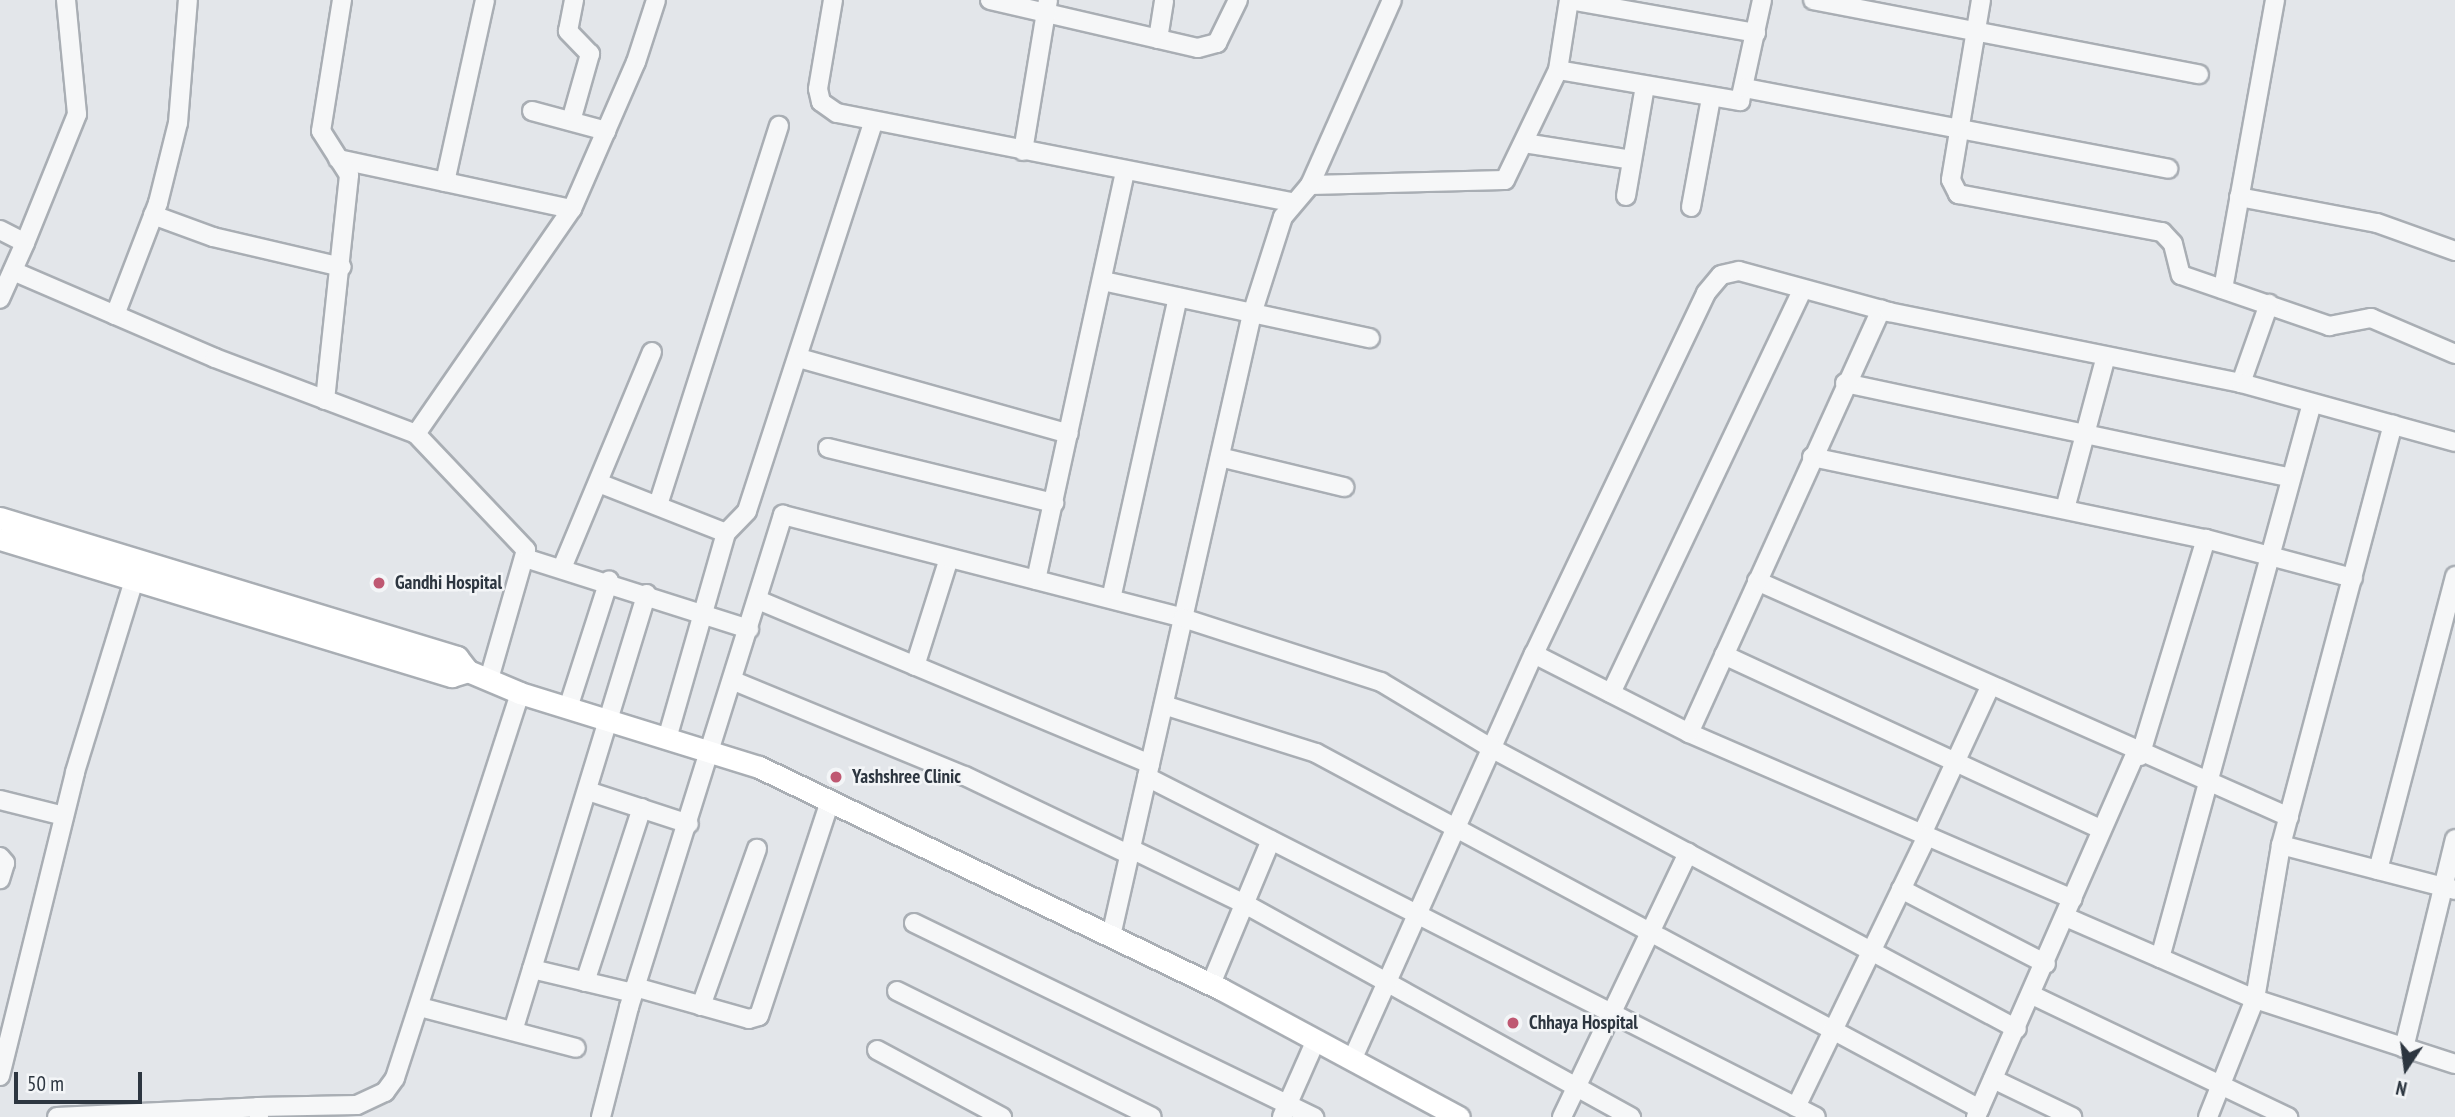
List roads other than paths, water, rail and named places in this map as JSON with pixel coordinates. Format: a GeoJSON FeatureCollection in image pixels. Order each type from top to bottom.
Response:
{"type":"FeatureCollection","features":[{"type":"Feature","properties":{"kind":"main road"},"geometry":{"type":"LineString","coordinates":[[0,518],[343,633],[452,676],[468,671],[520,693],[712,753],[830,802],[1212,984],[1459,1117]]}},
{"type":"Feature","properties":{"kind":"main road"},"geometry":{"type":"LineString","coordinates":[[0,539],[134,580],[343,633]]}},
{"type":"Feature","properties":{"kind":"street"},"geometry":{"type":"LineString","coordinates":[[0,299],[77,114],[66,0]]}},
{"type":"Feature","properties":{"kind":"street"},"geometry":{"type":"LineString","coordinates":[[116,315],[153,215],[186,80],[188,0]]}},
{"type":"Feature","properties":{"kind":"street"},"geometry":{"type":"LineString","coordinates":[[325,400],[342,267],[349,175],[321,131],[342,0]]}},
{"type":"Feature","properties":{"kind":"street"},"geometry":{"type":"LineString","coordinates":[[445,182],[485,0]]}},
{"type":"Feature","properties":{"kind":"street"},"geometry":{"type":"LineString","coordinates":[[571,121],[590,54],[568,31],[574,0]]}},
{"type":"Feature","properties":{"kind":"street"},"geometry":{"type":"LineString","coordinates":[[416,434],[572,209],[606,131],[656,0]]}},
{"type":"Feature","properties":{"kind":"street"},"geometry":{"type":"LineString","coordinates":[[833,0],[818,89],[821,102],[837,113],[1125,172],[1290,202]]}},
{"type":"Feature","properties":{"kind":"street"},"geometry":{"type":"LineString","coordinates":[[990,0],[1047,7],[1158,39],[1208,48],[1222,36],[1238,0]]}},
{"type":"Feature","properties":{"kind":"street"},"geometry":{"type":"LineString","coordinates":[[1158,39],[1164,0]]}},
{"type":"Feature","properties":{"kind":"street"},"geometry":{"type":"LineString","coordinates":[[1111,936],[1252,314],[1290,202],[1310,186],[1392,0]]}},
{"type":"Feature","properties":{"kind":"street"},"geometry":{"type":"LineString","coordinates":[[1310,186],[1360,180],[1497,184],[1524,144],[1559,70],[1569,0],[1756,33]]}},
{"type":"Feature","properties":{"kind":"street"},"geometry":{"type":"LineString","coordinates":[[1559,70],[1740,101],[1745,88],[1762,0]]}},
{"type":"Feature","properties":{"kind":"street"},"geometry":{"type":"LineString","coordinates":[[1813,0],[2199,74]]}},
{"type":"Feature","properties":{"kind":"street"},"geometry":{"type":"LineString","coordinates":[[1981,0],[1951,180],[1958,194],[2162,232],[2173,244],[2177,272],[2329,326],[2371,318],[2455,354]]}},
{"type":"Feature","properties":{"kind":"street"},"geometry":{"type":"LineString","coordinates":[[2223,289],[2275,0]]}},
{"type":"Feature","properties":{"kind":"street"},"geometry":{"type":"LineString","coordinates":[[1023,151],[1047,7]]}},
{"type":"Feature","properties":{"kind":"street"},"geometry":{"type":"LineString","coordinates":[[1626,196],[1645,86]]}},
{"type":"Feature","properties":{"kind":"street"},"geometry":{"type":"LineString","coordinates":[[1745,88],[2168,169]]}},
{"type":"Feature","properties":{"kind":"street"},"geometry":{"type":"LineString","coordinates":[[1691,207],[1711,98]]}},
{"type":"Feature","properties":{"kind":"street"},"geometry":{"type":"LineString","coordinates":[[532,111],[606,131]]}},
{"type":"Feature","properties":{"kind":"street"},"geometry":{"type":"LineString","coordinates":[[667,738],[726,533],[747,511],[874,121]]}},
{"type":"Feature","properties":{"kind":"street"},"geometry":{"type":"LineString","coordinates":[[659,505],[779,126]]}},
{"type":"Feature","properties":{"kind":"street"},"geometry":{"type":"LineString","coordinates":[[1524,144],[1632,160]]}},
{"type":"Feature","properties":{"kind":"street"},"geometry":{"type":"LineString","coordinates":[[338,159],[572,209]]}},
{"type":"Feature","properties":{"kind":"street"},"geometry":{"type":"LineString","coordinates":[[1037,580],[1125,172]]}},
{"type":"Feature","properties":{"kind":"street"},"geometry":{"type":"LineString","coordinates":[[2239,197],[2377,223],[2455,251]]}},
{"type":"Feature","properties":{"kind":"street"},"geometry":{"type":"LineString","coordinates":[[153,215],[213,237],[342,267]]}},
{"type":"Feature","properties":{"kind":"street"},"geometry":{"type":"LineString","coordinates":[[0,230],[25,243]]}},
{"type":"Feature","properties":{"kind":"street"},"geometry":{"type":"LineString","coordinates":[[13,271],[325,400],[416,434],[528,559],[609,580],[749,629]]}},
{"type":"Feature","properties":{"kind":"street"},"geometry":{"type":"LineString","coordinates":[[1352,1060],[1534,654],[1713,282],[1739,271],[1881,310],[2241,383],[2455,442]]}},
{"type":"Feature","properties":{"kind":"street"},"geometry":{"type":"LineString","coordinates":[[1103,281],[1370,338]]}},
{"type":"Feature","properties":{"kind":"street"},"geometry":{"type":"LineString","coordinates":[[1611,693],[1802,290]]}},
{"type":"Feature","properties":{"kind":"street"},"geometry":{"type":"LineString","coordinates":[[1111,599],[1178,297]]}},
{"type":"Feature","properties":{"kind":"street"},"geometry":{"type":"LineString","coordinates":[[2241,383],[2269,304]]}},
{"type":"Feature","properties":{"kind":"street"},"geometry":{"type":"LineString","coordinates":[[1689,733],[1845,383],[1881,310]]}},
{"type":"Feature","properties":{"kind":"street"},"geometry":{"type":"LineString","coordinates":[[562,568],[601,484],[652,352]]}},
{"type":"Feature","properties":{"kind":"street"},"geometry":{"type":"LineString","coordinates":[[2066,509],[2106,356]]}},
{"type":"Feature","properties":{"kind":"street"},"geometry":{"type":"LineString","coordinates":[[799,358],[1069,434]]}},
{"type":"Feature","properties":{"kind":"street"},"geometry":{"type":"LineString","coordinates":[[1845,383],[2291,478]]}},
{"type":"Feature","properties":{"kind":"street"},"geometry":{"type":"LineString","coordinates":[[2160,958],[2312,402]]}},
{"type":"Feature","properties":{"kind":"street"},"geometry":{"type":"LineString","coordinates":[[2208,1117],[2255,999],[2281,845],[2393,425]]}},
{"type":"Feature","properties":{"kind":"street"},"geometry":{"type":"LineString","coordinates":[[828,448],[1054,503]]}},
{"type":"Feature","properties":{"kind":"street"},"geometry":{"type":"LineString","coordinates":[[1220,457],[1344,487]]}},
{"type":"Feature","properties":{"kind":"street"},"geometry":{"type":"LineString","coordinates":[[1812,457],[2206,539],[2353,578]]}},
{"type":"Feature","properties":{"kind":"street"},"geometry":{"type":"LineString","coordinates":[[601,484],[726,533]]}},
{"type":"Feature","properties":{"kind":"street"},"geometry":{"type":"LineString","coordinates":[[601,1117],[634,990],[712,753],[783,515],[1183,618],[1381,682],[1492,748],[1872,949],[2017,1029]]}},
{"type":"Feature","properties":{"kind":"street"},"geometry":{"type":"LineString","coordinates":[[1164,705],[1301,746],[1456,824],[1650,931],[1835,1026],[1978,1113],[2046,964],[2101,829],[2137,755],[2206,539]]}},
{"type":"Feature","properties":{"kind":"street"},"geometry":{"type":"LineString","coordinates":[[915,666],[949,558]]}},
{"type":"Feature","properties":{"kind":"street"},"geometry":{"type":"LineString","coordinates":[[489,679],[528,559]]}},
{"type":"Feature","properties":{"kind":"street"},"geometry":{"type":"LineString","coordinates":[[2378,870],[2455,576]]}},
{"type":"Feature","properties":{"kind":"street"},"geometry":{"type":"LineString","coordinates":[[0,1076],[6,1029],[64,816],[134,580]]}},
{"type":"Feature","properties":{"kind":"street"},"geometry":{"type":"LineString","coordinates":[[568,708],[609,580]]}},
{"type":"Feature","properties":{"kind":"street"},"geometry":{"type":"LineString","coordinates":[[1757,581],[2137,755],[2289,817]]}},
{"type":"Feature","properties":{"kind":"street"},"geometry":{"type":"LineString","coordinates":[[513,1031],[648,594]]}},
{"type":"Feature","properties":{"kind":"street"},"geometry":{"type":"LineString","coordinates":[[758,600],[1149,770],[1271,840],[1803,1113],[1835,1026],[1901,889],[1990,687]]}},
{"type":"Feature","properties":{"kind":"street"},"geometry":{"type":"LineString","coordinates":[[1534,654],[1689,733],[2073,899]]}},
{"type":"Feature","properties":{"kind":"street"},"geometry":{"type":"LineString","coordinates":[[1724,655],[2101,829]]}},
{"type":"Feature","properties":{"kind":"street"},"geometry":{"type":"LineString","coordinates":[[734,681],[926,759],[1245,904],[1576,1090],[1630,1117]]}},
{"type":"Feature","properties":{"kind":"street"},"geometry":{"type":"LineString","coordinates":[[57,1117],[258,1112],[372,1100],[395,1078],[520,693]]}},
{"type":"Feature","properties":{"kind":"street"},"geometry":{"type":"LineString","coordinates":[[587,791],[689,824]]}},
{"type":"Feature","properties":{"kind":"street"},"geometry":{"type":"LineString","coordinates":[[531,970],[634,990],[749,1018],[765,1009],[830,802]]}},
{"type":"Feature","properties":{"kind":"street"},"geometry":{"type":"LineString","coordinates":[[1,806],[64,816]]}},
{"type":"Feature","properties":{"kind":"street"},"geometry":{"type":"LineString","coordinates":[[584,982],[642,808]]}},
{"type":"Feature","properties":{"kind":"street"},"geometry":{"type":"LineString","coordinates":[[2404,1048],[2449,888],[2455,839]]}},
{"type":"Feature","properties":{"kind":"street"},"geometry":{"type":"LineString","coordinates":[[1212,984],[1271,840]]}},
{"type":"Feature","properties":{"kind":"street"},"geometry":{"type":"LineString","coordinates":[[2281,845],[2449,888]]}},
{"type":"Feature","properties":{"kind":"street"},"geometry":{"type":"LineString","coordinates":[[701,1006],[757,849]]}},
{"type":"Feature","properties":{"kind":"street"},"geometry":{"type":"LineString","coordinates":[[1562,1117],[1614,1015],[1650,931],[1688,853]]}},
{"type":"Feature","properties":{"kind":"street"},"geometry":{"type":"LineString","coordinates":[[0,857],[5,863],[0,879]]}},
{"type":"Feature","properties":{"kind":"street"},"geometry":{"type":"LineString","coordinates":[[1901,889],[2046,964]]}},
{"type":"Feature","properties":{"kind":"street"},"geometry":{"type":"LineString","coordinates":[[2066,917],[2255,999],[2455,1064]]}},
{"type":"Feature","properties":{"kind":"street"},"geometry":{"type":"LineString","coordinates":[[914,923],[1285,1110],[1314,1117]]}},
{"type":"Feature","properties":{"kind":"street"},"geometry":{"type":"LineString","coordinates":[[897,990],[1152,1117]]}},
{"type":"Feature","properties":{"kind":"street"},"geometry":{"type":"LineString","coordinates":[[2032,995],[2288,1117]]}},
{"type":"Feature","properties":{"kind":"street"},"geometry":{"type":"LineString","coordinates":[[420,1007],[576,1048]]}},
{"type":"Feature","properties":{"kind":"street"},"geometry":{"type":"LineString","coordinates":[[1285,1110],[1316,1040]]}},
{"type":"Feature","properties":{"kind":"street"},"geometry":{"type":"LineString","coordinates":[[877,1050],[1002,1117]]}},
{"type":"Feature","properties":{"kind":"street"},"geometry":{"type":"LineString","coordinates":[[1993,1079],[2072,1117]]}},
{"type":"Feature","properties":{"kind":"place","name":"Gandhi Hospital"},"geometry":{"type":"Point","coordinates":[379,583]}},
{"type":"Feature","properties":{"kind":"place","name":"Yashshree Clinic"},"geometry":{"type":"Point","coordinates":[836,777]}},
{"type":"Feature","properties":{"kind":"place","name":"Chhaya Hospital"},"geometry":{"type":"Point","coordinates":[1513,1023]}}]}
